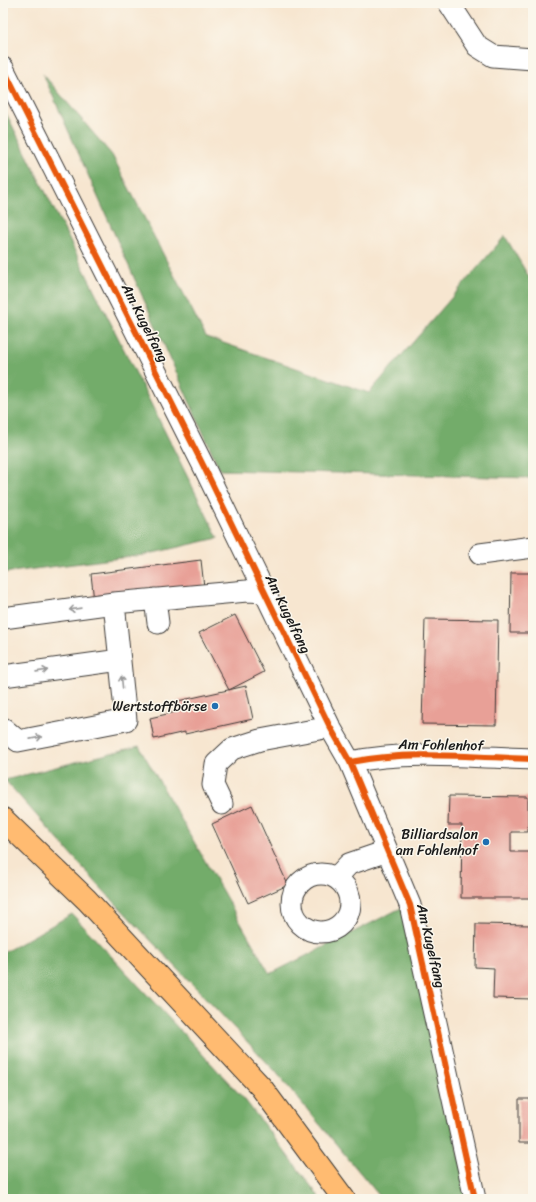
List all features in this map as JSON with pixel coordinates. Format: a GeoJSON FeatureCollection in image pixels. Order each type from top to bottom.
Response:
{"type":"FeatureCollection","features":[{"type":"Feature","properties":{"kind":"main road"},"geometry":{"type":"LineString","coordinates":[[3,819],[88,900],[261,1086],[344,1199]]}},
{"type":"Feature","properties":{"kind":"street"},"geometry":{"type":"LineString","coordinates":[[450,3],[477,46],[493,56],[533,59]]}},
{"type":"Feature","properties":{"kind":"street","name":"Am Kugelfang"},"geometry":{"type":"LineString","coordinates":[[3,68],[204,467],[330,727],[350,762],[410,905],[475,1199]]}},
{"type":"Feature","properties":{"kind":"street"},"geometry":{"type":"LineString","coordinates":[[480,554],[533,547]]}},
{"type":"Feature","properties":{"kind":"street"},"geometry":{"type":"LineString","coordinates":[[3,618],[114,603],[247,591],[264,592]]}},
{"type":"Feature","properties":{"kind":"street"},"geometry":{"type":"LineString","coordinates":[[155,599],[158,623]]}},
{"type":"Feature","properties":{"kind":"street"},"geometry":{"type":"LineString","coordinates":[[3,728],[18,741],[126,720],[114,603]]}},
{"type":"Feature","properties":{"kind":"street"},"geometry":{"type":"LineString","coordinates":[[3,676],[120,660]]}},
{"type":"Feature","properties":{"kind":"street"},"geometry":{"type":"LineString","coordinates":[[222,804],[213,786],[216,764],[232,749],[260,740],[330,727]]}},
{"type":"Feature","properties":{"kind":"street","name":"Am Fohlenhof"},"geometry":{"type":"LineString","coordinates":[[350,762],[371,758],[399,756],[533,759]]}},
{"type":"Feature","properties":{"kind":"street"},"geometry":{"type":"LineString","coordinates":[[336,878],[349,864],[387,851]]}},
{"type":"Feature","properties":{"kind":"green space"},"geometry":{"type":"Polygon","coordinates":[[[43,74],[112,155],[206,337],[369,393],[505,236],[533,284],[533,478],[220,470],[43,74]]]}},
{"type":"Feature","properties":{"kind":"green space"},"geometry":{"type":"Polygon","coordinates":[[[3,107],[218,538],[144,555],[3,573],[3,107]]]}},
{"type":"Feature","properties":{"kind":"green space"},"geometry":{"type":"Polygon","coordinates":[[[139,746],[270,974],[401,908],[470,1199],[382,1199],[276,1072],[101,888],[5,780],[139,746]]]}},
{"type":"Feature","properties":{"kind":"green space"},"geometry":{"type":"Polygon","coordinates":[[[72,914],[245,1100],[321,1199],[3,1199],[3,953],[72,914]]]}},
{"type":"Feature","properties":{"kind":"building"},"geometry":{"type":"Polygon","coordinates":[[[201,560],[204,587],[94,601],[91,574],[201,560]]]}},
{"type":"Feature","properties":{"kind":"building"},"geometry":{"type":"Polygon","coordinates":[[[511,573],[533,573],[533,633],[510,633],[511,573]]]}},
{"type":"Feature","properties":{"kind":"building"},"geometry":{"type":"Polygon","coordinates":[[[235,615],[264,672],[229,690],[199,633],[235,615]]]}},
{"type":"Feature","properties":{"kind":"building"},"geometry":{"type":"Polygon","coordinates":[[[425,619],[498,620],[496,725],[422,724],[425,619]]]}},
{"type":"Feature","properties":{"kind":"building","name":"Wertstoffbörse"},"geometry":{"type":"Polygon","coordinates":[[[246,686],[253,719],[185,734],[185,732],[154,739],[150,718],[180,711],[178,701],[246,686]]]}},
{"type":"Feature","properties":{"kind":"building","name":"Billiardsalon am Fohlenhof"},"geometry":{"type":"Polygon","coordinates":[[[449,796],[528,797],[528,832],[511,832],[511,852],[533,852],[533,898],[461,898],[462,825],[448,825],[449,796]]]}},
{"type":"Feature","properties":{"kind":"building"},"geometry":{"type":"Polygon","coordinates":[[[252,805],[288,885],[248,903],[212,824],[252,805]]]}},
{"type":"Feature","properties":{"kind":"building"},"geometry":{"type":"Polygon","coordinates":[[[476,924],[533,925],[533,999],[493,998],[494,968],[475,967],[476,924]]]}},
{"type":"Feature","properties":{"kind":"building"},"geometry":{"type":"Polygon","coordinates":[[[519,1099],[533,1099],[533,1143],[519,1143],[519,1099]]]}},
{"type":"Feature","properties":{"kind":"cycle path"},"geometry":{"type":"LineString","coordinates":[[3,68],[204,467],[330,727],[350,762],[410,905],[475,1199]]}},
{"type":"Feature","properties":{"kind":"cycle path"},"geometry":{"type":"LineString","coordinates":[[350,762],[372,758],[418,755],[533,759]]}},
{"type":"Feature","properties":{"kind":"place","name":"Wertstoffbörse"},"geometry":{"type":"Point","coordinates":[215,706]}},
{"type":"Feature","properties":{"kind":"place","name":"Billiardsalon am Fohlenhof"},"geometry":{"type":"Point","coordinates":[486,842]}}]}
